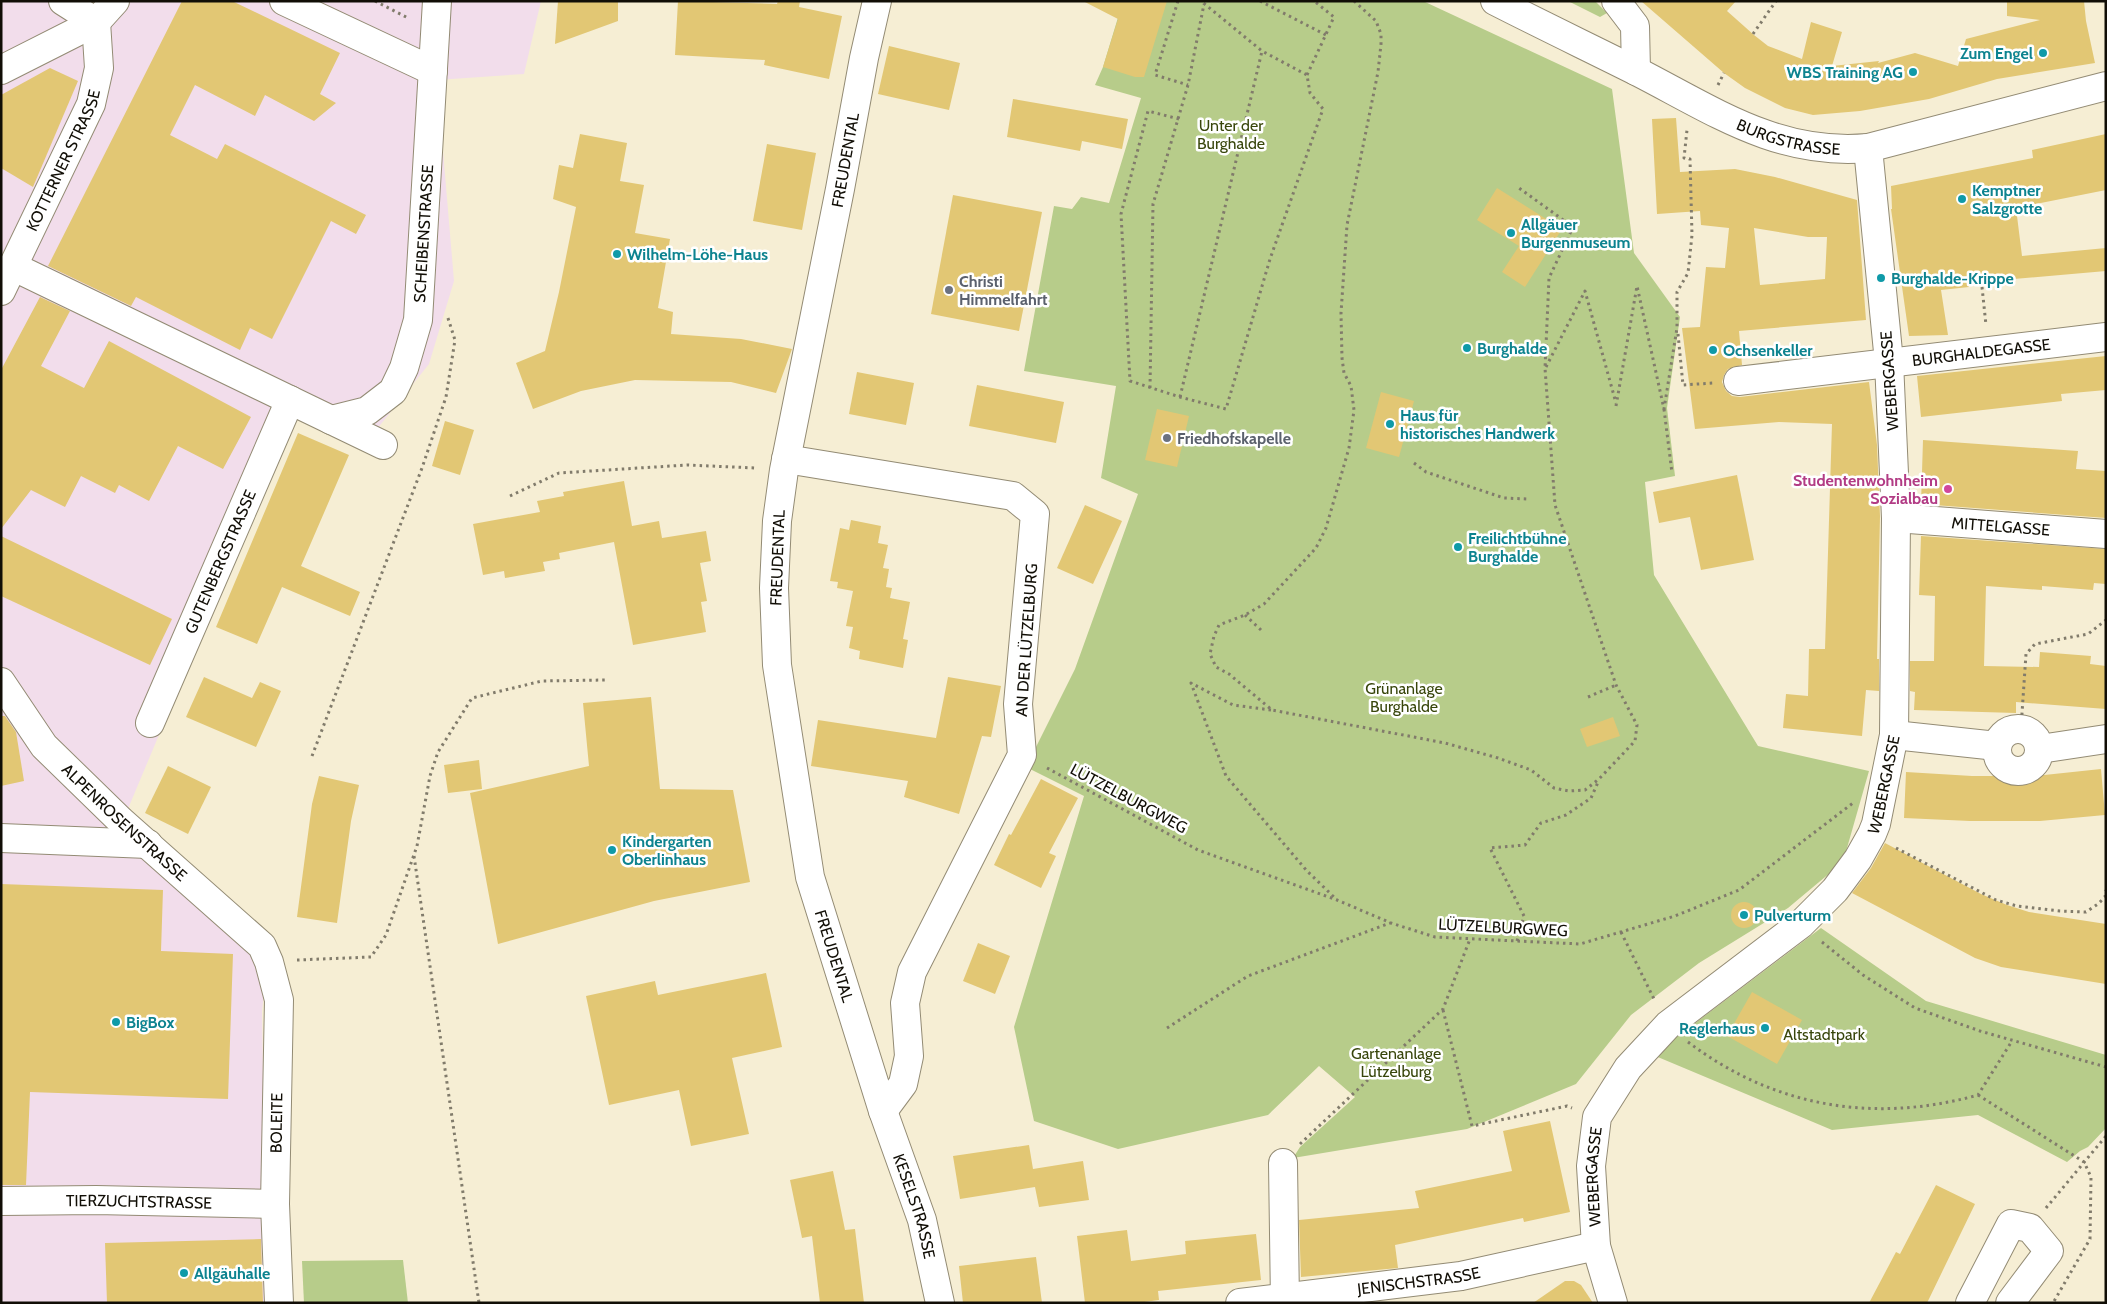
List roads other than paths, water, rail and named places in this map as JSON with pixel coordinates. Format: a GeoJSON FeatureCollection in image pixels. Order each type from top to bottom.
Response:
{"type":"FeatureCollection","features":[{"type":"Feature","properties":{"kind":"street"},"geometry":{"type":"LineString","coordinates":[[63,1],[96,22]]}},
{"type":"Feature","properties":{"kind":"street"},"geometry":{"type":"LineString","coordinates":[[1,70],[96,22],[115,1]]}},
{"type":"Feature","properties":{"kind":"street"},"geometry":{"type":"LineString","coordinates":[[284,1],[433,71]]}},
{"type":"Feature","properties":{"kind":"street","name":"SCHEIBENSTRASSE"},"geometry":{"type":"LineString","coordinates":[[331,420],[367,411],[393,391],[404,368],[418,320],[437,1]]}},
{"type":"Feature","properties":{"kind":"street","name":"FREUDENTAL"},"geometry":{"type":"LineString","coordinates":[[877,1],[864,58],[785,464],[777,521],[774,588],[777,666],[810,877],[883,1111]]}},
{"type":"Feature","properties":{"kind":"street","name":"BURGSTRASSE"},"geometry":{"type":"LineString","coordinates":[[1494,1],[1738,124],[1774,139],[1815,147],[1848,150],[1868,148],[2106,86]]}},
{"type":"Feature","properties":{"kind":"street"},"geometry":{"type":"LineString","coordinates":[[1616,1],[1636,26],[1636,71]]}},
{"type":"Feature","properties":{"kind":"street","name":"KOTTERNER STRASSE"},"geometry":{"type":"LineString","coordinates":[[1,291],[91,104],[99,68],[96,22]]}},
{"type":"Feature","properties":{"kind":"street","name":"WEBERGASSE"},"geometry":{"type":"LineString","coordinates":[[1613,1303],[1596,1246],[1591,1166],[1597,1117],[1628,1068],[1668,1025],[1801,924],[1835,890],[1858,859],[1872,834],[1885,778],[1894,735],[1896,518],[1889,362],[1868,148]]}},
{"type":"Feature","properties":{"kind":"street"},"geometry":{"type":"LineString","coordinates":[[14,267],[383,445]]}},
{"type":"Feature","properties":{"kind":"street","name":"BURGHALDEGASSE"},"geometry":{"type":"LineString","coordinates":[[1738,381],[2106,337]]}},
{"type":"Feature","properties":{"kind":"street","name":"GUTENBERGSTRASSE"},"geometry":{"type":"LineString","coordinates":[[150,723],[290,400]]}},
{"type":"Feature","properties":{"kind":"street","name":"AN DER LÜTZELBURG"},"geometry":{"type":"LineString","coordinates":[[785,464],[1013,496],[1035,514],[1018,704],[1022,755],[912,972],[905,1003],[909,1056],[904,1084],[883,1111]]}},
{"type":"Feature","properties":{"kind":"street","name":"MITTELGASSE"},"geometry":{"type":"LineString","coordinates":[[1896,518],[2106,534]]}},
{"type":"Feature","properties":{"kind":"street","name":"ALPENROSENSTRASSE"},"geometry":{"type":"LineString","coordinates":[[1,682],[44,746],[121,821],[266,954]]}},
{"type":"Feature","properties":{"kind":"street"},"geometry":{"type":"LineString","coordinates":[[2014,728],[2021,728],[2032,733],[2039,743],[2040,749],[2036,762],[2024,770],[2017,771],[2004,766],[2000,760],[1997,746],[2003,735],[2014,728]]}},
{"type":"Feature","properties":{"kind":"street"},"geometry":{"type":"LineString","coordinates":[[1894,735],[1997,746]]}},
{"type":"Feature","properties":{"kind":"street"},"geometry":{"type":"LineString","coordinates":[[2040,749],[2106,739]]}},
{"type":"Feature","properties":{"kind":"street"},"geometry":{"type":"LineString","coordinates":[[1,838],[148,844]]}},
{"type":"Feature","properties":{"kind":"street","name":"BOLEITE"},"geometry":{"type":"LineString","coordinates":[[266,954],[279,1000],[275,1204],[279,1303]]}},
{"type":"Feature","properties":{"kind":"street","name":"KESELSTRASSE"},"geometry":{"type":"LineString","coordinates":[[883,1111],[922,1220],[940,1303]]}},
{"type":"Feature","properties":{"kind":"street"},"geometry":{"type":"LineString","coordinates":[[1283,1163],[1284,1300]]}},
{"type":"Feature","properties":{"kind":"street","name":"TIERZUCHTSTRASSE"},"geometry":{"type":"LineString","coordinates":[[1,1202],[96,1200],[275,1204]]}},
{"type":"Feature","properties":{"kind":"street"},"geometry":{"type":"LineString","coordinates":[[1970,1303],[2011,1224],[2030,1228],[2049,1251],[2010,1303]]}},
{"type":"Feature","properties":{"kind":"street","name":"JENISCHSTRASSE"},"geometry":{"type":"LineString","coordinates":[[1240,1303],[1284,1300],[1461,1276],[1596,1246]]}},
{"type":"Feature","properties":{"kind":"place","name":"Zum Engel"},"geometry":{"type":"Point","coordinates":[2043,53]}},
{"type":"Feature","properties":{"kind":"place","name":"WBS Training AG"},"geometry":{"type":"Point","coordinates":[1913,72]}},
{"type":"Feature","properties":{"kind":"place","name":"Kemptner Salzgrotte"},"geometry":{"type":"Point","coordinates":[1962,199]}},
{"type":"Feature","properties":{"kind":"place","name":"Allgäuer Burgenmuseum"},"geometry":{"type":"Point","coordinates":[1511,233]}},
{"type":"Feature","properties":{"kind":"place","name":"Wilhelm-Löhe-Haus"},"geometry":{"type":"Point","coordinates":[617,254]}},
{"type":"Feature","properties":{"kind":"place","name":"Burghalde-Krippe"},"geometry":{"type":"Point","coordinates":[1881,278]}},
{"type":"Feature","properties":{"kind":"place","name":"Christi Himmelfahrt"},"geometry":{"type":"Point","coordinates":[949,290]}},
{"type":"Feature","properties":{"kind":"place","name":"Burghalde"},"geometry":{"type":"Point","coordinates":[1467,348]}},
{"type":"Feature","properties":{"kind":"place","name":"Ochsenkeller"},"geometry":{"type":"Point","coordinates":[1713,350]}},
{"type":"Feature","properties":{"kind":"place","name":"Haus für historisches Handwerk"},"geometry":{"type":"Point","coordinates":[1390,424]}},
{"type":"Feature","properties":{"kind":"place","name":"Friedhofskapelle"},"geometry":{"type":"Point","coordinates":[1167,438]}},
{"type":"Feature","properties":{"kind":"place","name":"Studentenwohnheim Sozialbau"},"geometry":{"type":"Point","coordinates":[1948,489]}},
{"type":"Feature","properties":{"kind":"place","name":"Freilichtbühne Burghalde"},"geometry":{"type":"Point","coordinates":[1458,547]}},
{"type":"Feature","properties":{"kind":"place","name":"Kindergarten Oberlinhaus"},"geometry":{"type":"Point","coordinates":[612,850]}},
{"type":"Feature","properties":{"kind":"place","name":"Pulverturm"},"geometry":{"type":"Point","coordinates":[1744,915]}},
{"type":"Feature","properties":{"kind":"place","name":"BigBox"},"geometry":{"type":"Point","coordinates":[116,1022]}},
{"type":"Feature","properties":{"kind":"place","name":"Reglerhaus"},"geometry":{"type":"Point","coordinates":[1765,1028]}},
{"type":"Feature","properties":{"kind":"place","name":"Allgäuhalle"},"geometry":{"type":"Point","coordinates":[184,1273]}},
{"type":"Feature","properties":{"kind":"park label","name":"Unter der Burghalde"},"geometry":{"type":"Point","coordinates":[1231,134]}},
{"type":"Feature","properties":{"kind":"park label","name":"Grünanlage Burghalde"},"geometry":{"type":"Point","coordinates":[1404,697]}},
{"type":"Feature","properties":{"kind":"park label","name":"Altstadtpark"},"geometry":{"type":"Point","coordinates":[1824,1034]}},
{"type":"Feature","properties":{"kind":"park label","name":"Gartenanlage Lützelburg"},"geometry":{"type":"Point","coordinates":[1396,1062]}}]}
